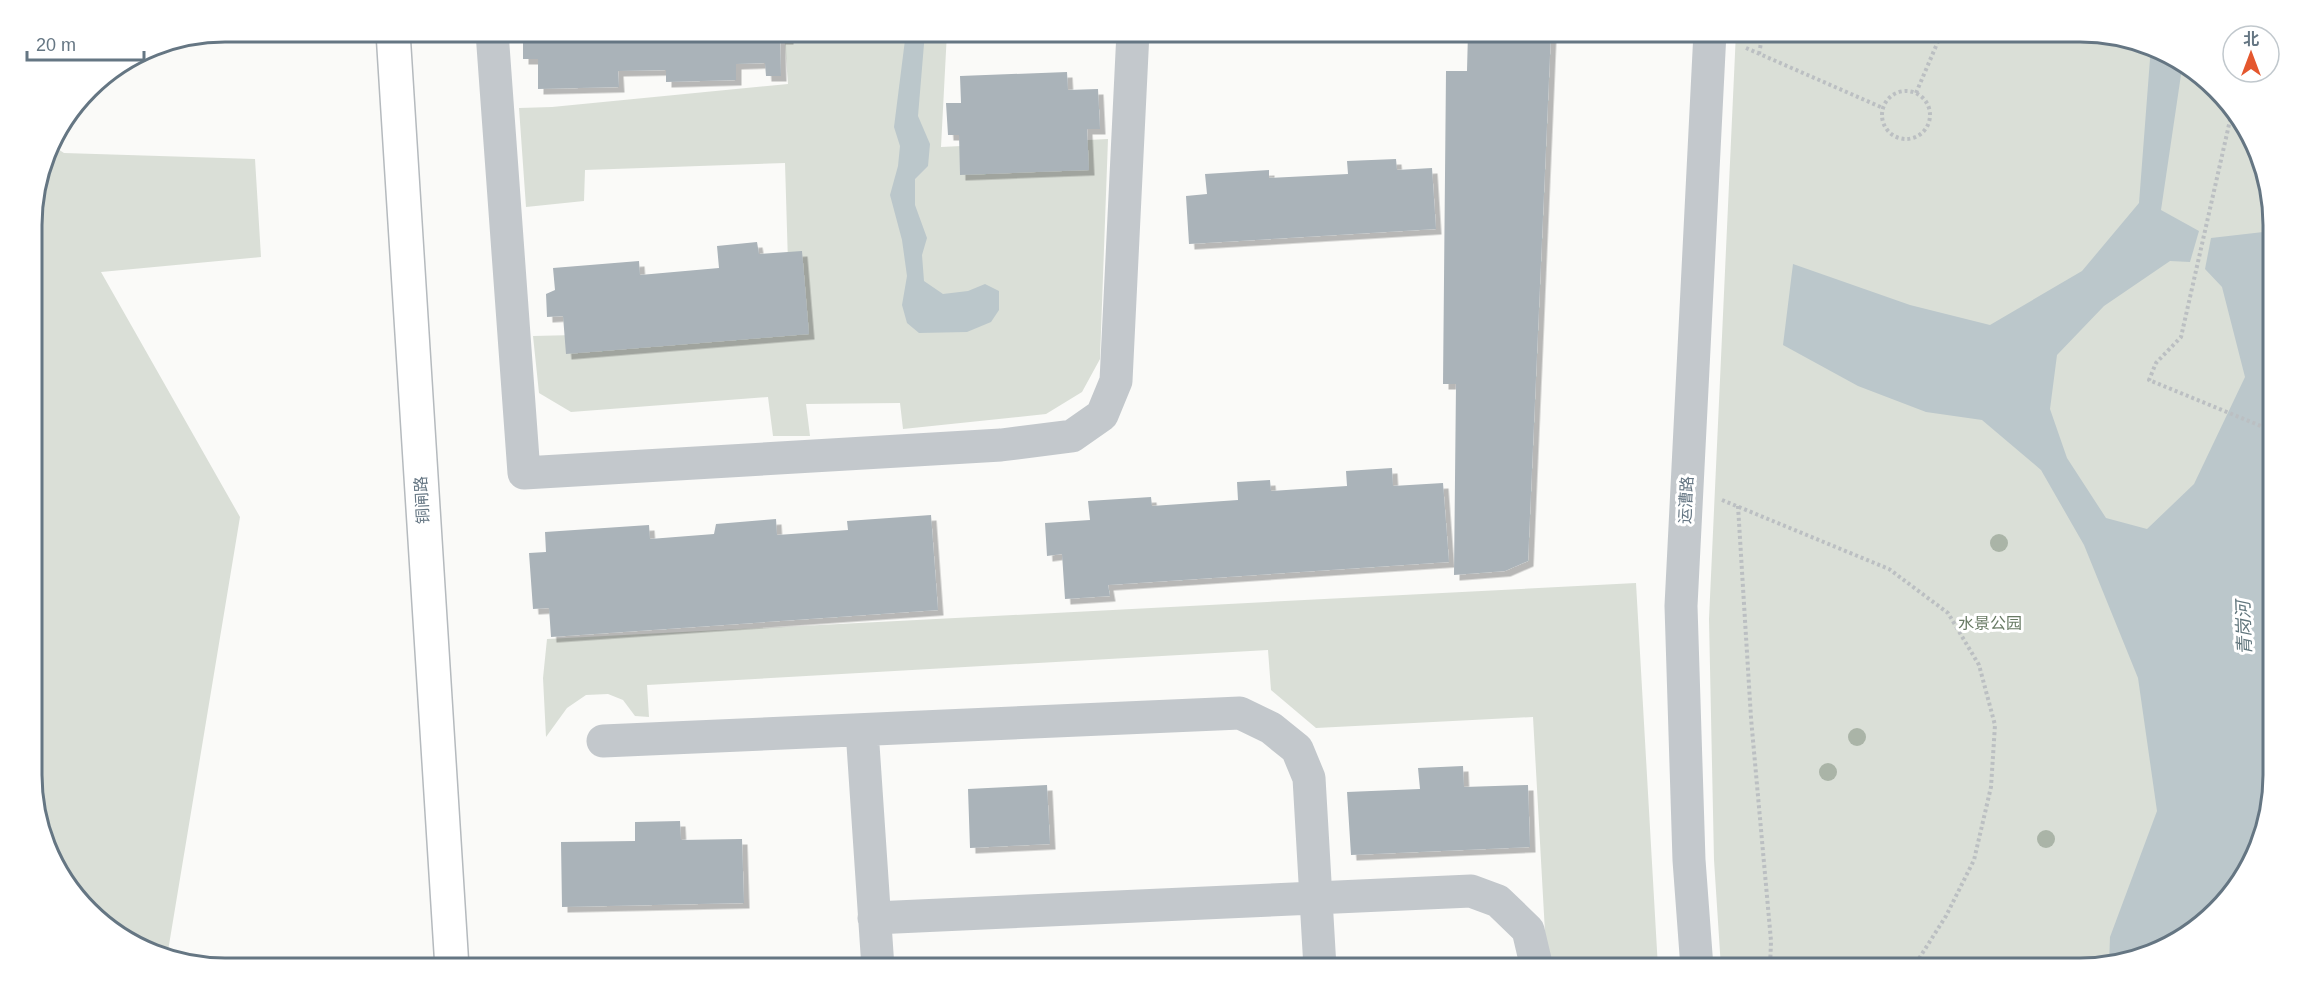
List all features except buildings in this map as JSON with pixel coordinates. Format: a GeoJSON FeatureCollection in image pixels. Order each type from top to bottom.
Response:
{"type":"FeatureCollection","features":[{"type":"Feature","properties":{"kind":"main road","name":"铜闸路"},"geometry":{"type":"LineString","coordinates":[[394,42],[451,958]]}},
{"type":"Feature","properties":{"kind":"street"},"geometry":{"type":"LineString","coordinates":[[493,42],[525,473],[1001,445],[1072,436],[1102,415],[1116,381],[1133,42]]}},
{"type":"Feature","properties":{"kind":"street","name":"运漕路"},"geometry":{"type":"LineString","coordinates":[[1695,958],[1689,860],[1681,606],[1709,42]]}},
{"type":"Feature","properties":{"kind":"street"},"geometry":{"type":"LineString","coordinates":[[603,741],[1240,713],[1271,728],[1297,749],[1309,778],[1319,958]]}},
{"type":"Feature","properties":{"kind":"street"},"geometry":{"type":"LineString","coordinates":[[862,730],[877,958]]}},
{"type":"Feature","properties":{"kind":"street"},"geometry":{"type":"LineString","coordinates":[[874,918],[1471,891],[1498,901],[1528,930],[1535,958]]}},
{"type":"Feature","properties":{"kind":"path"},"geometry":{"type":"LineString","coordinates":[[1733,42],[1883,108]]}},
{"type":"Feature","properties":{"kind":"path"},"geometry":{"type":"LineString","coordinates":[[1760,54],[1762,42]]}},
{"type":"Feature","properties":{"kind":"path"},"geometry":{"type":"LineString","coordinates":[[1916,93],[1938,42]]}},
{"type":"Feature","properties":{"kind":"path"},"geometry":{"type":"LineString","coordinates":[[1900,92],[1916,93],[1928,104],[1930,119],[1928,127],[1916,137],[1901,139],[1888,131],[1884,124],[1883,108],[1893,95],[1900,92]]}},
{"type":"Feature","properties":{"kind":"path"},"geometry":{"type":"LineString","coordinates":[[2230,121],[2181,337],[2156,363],[2149,380],[2263,427]]}},
{"type":"Feature","properties":{"kind":"path"},"geometry":{"type":"LineString","coordinates":[[1687,486],[1889,569],[1948,613],[1979,665],[1995,725],[1991,787],[1974,860],[1946,916],[1919,958]]}},
{"type":"Feature","properties":{"kind":"path"},"geometry":{"type":"LineString","coordinates":[[1738,506],[1751,718],[1771,941],[1770,958]]}},
{"type":"Feature","properties":{"kind":"green space"},"geometry":{"type":"Polygon","coordinates":[[[785,42],[946,42],[941,147],[1108,139],[1100,359],[1082,392],[1046,414],[903,429],[900,403],[806,404],[810,436],[773,436],[768,397],[571,412],[539,393],[533,336],[790,330],[785,163],[585,170],[584,201],[526,207],[519,108],[552,107],[788,84],[785,42]]]}},
{"type":"Feature","properties":{"kind":"green space","name":"水景公园"},"geometry":{"type":"Polygon","coordinates":[[[1736,42],[2080,42],[2104,44],[2127,48],[2150,56],[2191,80],[2209,96],[2225,114],[2249,155],[2257,178],[2263,225],[2263,787],[2249,845],[2225,886],[2209,904],[2191,920],[2150,944],[2092,958],[1720,958],[1714,860],[1709,619],[1736,42]]]}},
{"type":"Feature","properties":{"kind":"green space"},"geometry":{"type":"Polygon","coordinates":[[[59,150],[64,153],[255,159],[261,257],[101,272],[240,517],[168,949],[134,933],[114,920],[80,886],[56,845],[48,822],[44,799],[42,775],[42,213],[48,178],[59,150]]]}},
{"type":"Feature","properties":{"kind":"green space"},"geometry":{"type":"Polygon","coordinates":[[[1636,583],[1657,958],[1546,958],[1533,717],[1316,728],[1271,690],[1268,650],[647,685],[649,717],[635,716],[623,700],[608,694],[586,695],[567,708],[546,737],[543,678],[547,639],[1636,583]]]}},
{"type":"Feature","properties":{"kind":"water"},"geometry":{"type":"Polygon","coordinates":[[[905,42],[924,42],[918,116],[930,144],[928,166],[915,179],[915,205],[927,238],[922,255],[924,281],[943,294],[968,291],[985,284],[999,291],[999,310],[991,322],[967,332],[919,333],[907,323],[902,305],[907,276],[902,240],[890,195],[898,166],[900,146],[894,127],[905,42]]]}},
{"type":"Feature","properties":{"kind":"water","name":"青岗河"},"geometry":{"type":"Polygon","coordinates":[[[2150,56],[2181,74],[2161,210],[2199,231],[2190,262],[2170,261],[2104,306],[2057,355],[2050,409],[2067,458],[2106,518],[2147,529],[2194,484],[2245,377],[2222,287],[2205,269],[2211,238],[2263,232],[2263,787],[2249,845],[2225,886],[2209,904],[2191,920],[2150,944],[2109,955],[2110,937],[2157,811],[2138,678],[2084,545],[2041,470],[1982,420],[1926,412],[1858,386],[1783,345],[1793,264],[1910,305],[1990,325],[2082,271],[2139,203],[2150,56]]]}}]}
